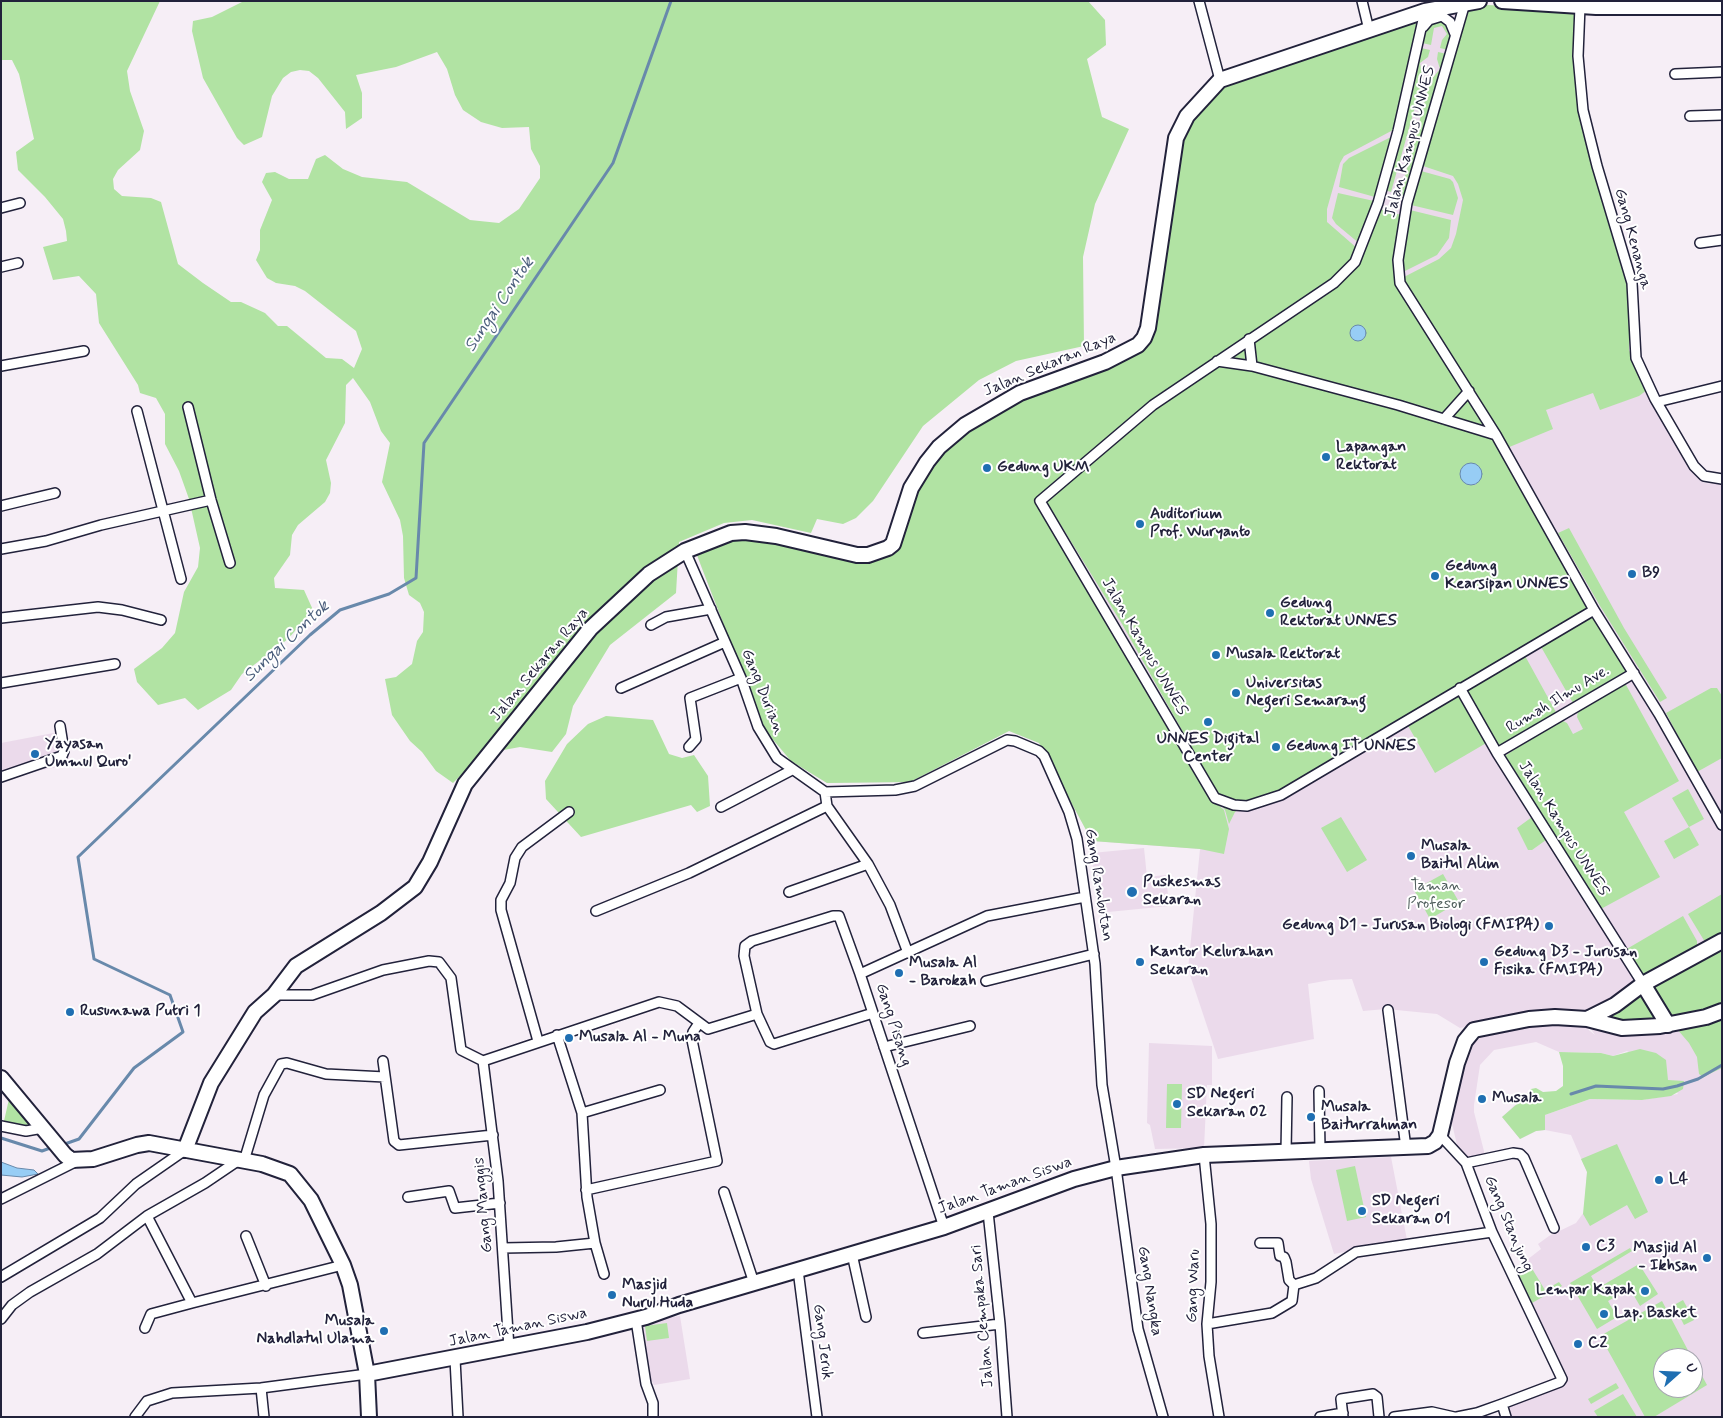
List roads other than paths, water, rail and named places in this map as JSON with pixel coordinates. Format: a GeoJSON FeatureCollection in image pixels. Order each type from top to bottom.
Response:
{"type":"FeatureCollection","features":[{"type":"Feature","properties":{"kind":"main road"},"geometry":{"type":"LineString","coordinates":[[1502,1],[1580,6],[1650,4],[1722,7]]}},
{"type":"Feature","properties":{"kind":"main road"},"geometry":{"type":"LineString","coordinates":[[1220,80],[1425,11],[1439,4],[1472,2]]}},
{"type":"Feature","properties":{"kind":"main road","name":"Jalan Sekaran Raya"},"geometry":{"type":"LineString","coordinates":[[185,1150],[211,1083],[255,1012],[274,995],[296,966],[381,913],[415,887],[430,862],[465,784],[590,628],[649,574],[685,551],[731,533],[744,532],[776,536],[857,555],[880,553],[893,544],[911,488],[927,462],[939,447],[965,425],[1020,394],[1105,362],[1138,345],[1148,328],[1175,144],[1187,116],[1220,80]]}},
{"type":"Feature","properties":{"kind":"main road"},"geometry":{"type":"LineString","coordinates":[[1587,1019],[1615,1005],[1643,984],[1722,941]]}},
{"type":"Feature","properties":{"kind":"main road"},"geometry":{"type":"LineString","coordinates":[[1643,984],[1668,1025]]}},
{"type":"Feature","properties":{"kind":"main road"},"geometry":{"type":"LineString","coordinates":[[1440,1135],[1457,1064],[1465,1041],[1474,1030],[1529,1019],[1555,1017],[1587,1019],[1622,1028],[1668,1025],[1720,1013]]}},
{"type":"Feature","properties":{"kind":"main road"},"geometry":{"type":"LineString","coordinates":[[1,1078],[46,1132],[71,1158],[93,1159],[149,1143],[242,1160],[276,1168],[290,1174],[311,1200],[343,1265],[350,1286],[367,1374],[369,1417]]}},
{"type":"Feature","properties":{"kind":"main road","name":"Jalan Taman Siswa"},"geometry":{"type":"LineString","coordinates":[[367,1374],[509,1348],[636,1320],[944,1227],[1074,1179],[1116,1168],[1204,1155],[1428,1146],[1435,1142],[1440,1135]]}},
{"type":"Feature","properties":{"kind":"street"},"geometry":{"type":"LineString","coordinates":[[1199,1],[1220,80]]}},
{"type":"Feature","properties":{"kind":"street"},"geometry":{"type":"LineString","coordinates":[[1362,1],[1369,30]]}},
{"type":"Feature","properties":{"kind":"street","name":"Jalan Kampus UNNES"},"geometry":{"type":"LineString","coordinates":[[1472,2],[1455,36],[1407,204],[1397,268],[1403,290],[1496,435],[1594,610],[1659,714],[1722,825]]}},
{"type":"Feature","properties":{"kind":"street","name":"Gang Kenanga"},"geometry":{"type":"LineString","coordinates":[[1580,6],[1578,56],[1583,110],[1597,166],[1632,283],[1636,358],[1657,402],[1694,466],[1704,476],[1722,479]]}},
{"type":"Feature","properties":{"kind":"street","name":"Jalan Kampus UNNES"},"geometry":{"type":"LineString","coordinates":[[1425,11],[1423,28],[1395,140],[1378,202],[1359,256],[1334,283],[1153,405],[1040,501],[1215,798],[1222,802],[1247,806],[1281,795],[1371,744],[1460,688],[1594,610]]}},
{"type":"Feature","properties":{"kind":"street"},"geometry":{"type":"LineString","coordinates":[[1423,28],[1429,20],[1442,16],[1450,22],[1455,36]]}},
{"type":"Feature","properties":{"kind":"street"},"geometry":{"type":"LineString","coordinates":[[1675,74],[1722,72]]}},
{"type":"Feature","properties":{"kind":"street"},"geometry":{"type":"LineString","coordinates":[[1690,116],[1722,115]]}},
{"type":"Feature","properties":{"kind":"street"},"geometry":{"type":"LineString","coordinates":[[1,208],[20,203]]}},
{"type":"Feature","properties":{"kind":"street"},"geometry":{"type":"LineString","coordinates":[[1700,243],[1722,240]]}},
{"type":"Feature","properties":{"kind":"street"},"geometry":{"type":"LineString","coordinates":[[1,267],[18,263]]}},
{"type":"Feature","properties":{"kind":"street"},"geometry":{"type":"LineString","coordinates":[[1249,339],[1252,366]]}},
{"type":"Feature","properties":{"kind":"street"},"geometry":{"type":"LineString","coordinates":[[1,366],[84,351]]}},
{"type":"Feature","properties":{"kind":"street"},"geometry":{"type":"LineString","coordinates":[[1217,361],[1252,366],[1496,435]]}},
{"type":"Feature","properties":{"kind":"street"},"geometry":{"type":"LineString","coordinates":[[1657,402],[1722,386]]}},
{"type":"Feature","properties":{"kind":"street"},"geometry":{"type":"LineString","coordinates":[[1444,419],[1469,391]]}},
{"type":"Feature","properties":{"kind":"street"},"geometry":{"type":"LineString","coordinates":[[188,407],[211,500],[230,564]]}},
{"type":"Feature","properties":{"kind":"street"},"geometry":{"type":"LineString","coordinates":[[137,411],[181,579]]}},
{"type":"Feature","properties":{"kind":"street"},"geometry":{"type":"LineString","coordinates":[[1,506],[55,493]]}},
{"type":"Feature","properties":{"kind":"street"},"geometry":{"type":"LineString","coordinates":[[1,550],[46,541],[101,525],[211,500]]}},
{"type":"Feature","properties":{"kind":"street","name":"Gang Durian"},"geometry":{"type":"LineString","coordinates":[[685,551],[741,678],[762,734],[777,758],[825,792]]}},
{"type":"Feature","properties":{"kind":"street"},"geometry":{"type":"LineString","coordinates":[[1,618],[98,607],[122,610],[161,620]]}},
{"type":"Feature","properties":{"kind":"street"},"geometry":{"type":"LineString","coordinates":[[651,625],[666,617],[711,609]]}},
{"type":"Feature","properties":{"kind":"street"},"geometry":{"type":"LineString","coordinates":[[621,688],[725,642]]}},
{"type":"Feature","properties":{"kind":"street"},"geometry":{"type":"LineString","coordinates":[[1,683],[115,664]]}},
{"type":"Feature","properties":{"kind":"street","name":"Rumah Ilmu Ave."},"geometry":{"type":"LineString","coordinates":[[1497,754],[1634,673]]}},
{"type":"Feature","properties":{"kind":"street"},"geometry":{"type":"LineString","coordinates":[[689,748],[696,738],[690,698],[741,678]]}},
{"type":"Feature","properties":{"kind":"street","name":"Jalan Kampus UNNES"},"geometry":{"type":"LineString","coordinates":[[1460,688],[1497,754],[1643,984]]}},
{"type":"Feature","properties":{"kind":"street"},"geometry":{"type":"LineString","coordinates":[[1,777],[62,756],[64,751],[60,726]]}},
{"type":"Feature","properties":{"kind":"street","name":"Gang Rambutan"},"geometry":{"type":"LineString","coordinates":[[825,792],[904,789],[915,786],[1005,741],[1015,741],[1039,751],[1044,756],[1069,812],[1077,839],[1094,954],[1102,1085],[1116,1168]]}},
{"type":"Feature","properties":{"kind":"street"},"geometry":{"type":"LineString","coordinates":[[721,807],[792,770]]}},
{"type":"Feature","properties":{"kind":"street"},"geometry":{"type":"LineString","coordinates":[[825,792],[827,806],[868,864],[890,905],[908,953]]}},
{"type":"Feature","properties":{"kind":"street"},"geometry":{"type":"LineString","coordinates":[[596,912],[689,873],[827,806]]}},
{"type":"Feature","properties":{"kind":"street"},"geometry":{"type":"LineString","coordinates":[[538,1041],[501,910],[501,900],[510,884],[516,858],[522,847],[569,812]]}},
{"type":"Feature","properties":{"kind":"street"},"geometry":{"type":"LineString","coordinates":[[789,892],[868,864]]}},
{"type":"Feature","properties":{"kind":"street","name":"Gang Pisang"},"geometry":{"type":"LineString","coordinates":[[944,1227],[860,974],[987,916],[1085,897]]}},
{"type":"Feature","properties":{"kind":"street"},"geometry":{"type":"LineString","coordinates":[[860,974],[839,916],[833,916],[749,942],[745,946],[744,956],[757,1014],[770,1042],[774,1044],[873,1013]]}},
{"type":"Feature","properties":{"kind":"street"},"geometry":{"type":"LineString","coordinates":[[986,981],[1094,954]]}},
{"type":"Feature","properties":{"kind":"street"},"geometry":{"type":"LineString","coordinates":[[274,995],[312,995],[383,970],[429,960],[438,962],[451,978],[461,1050],[483,1060],[659,1002],[676,1006],[708,1029],[757,1014]]}},
{"type":"Feature","properties":{"kind":"street"},"geometry":{"type":"LineString","coordinates":[[1388,1010],[1406,1148]]}},
{"type":"Feature","properties":{"kind":"street"},"geometry":{"type":"LineString","coordinates":[[586,1190],[716,1161],[697,1075],[692,1040],[693,1032],[699,1023]]}},
{"type":"Feature","properties":{"kind":"street"},"geometry":{"type":"LineString","coordinates":[[884,1047],[970,1026]]}},
{"type":"Feature","properties":{"kind":"street"},"geometry":{"type":"LineString","coordinates":[[557,1035],[582,1113],[586,1190],[595,1244],[604,1274]]}},
{"type":"Feature","properties":{"kind":"street","name":"Gang Manggis"},"geometry":{"type":"LineString","coordinates":[[483,1060],[500,1203],[509,1348]]}},
{"type":"Feature","properties":{"kind":"street"},"geometry":{"type":"LineString","coordinates":[[383,1061],[394,1141],[399,1145],[493,1135]]}},
{"type":"Feature","properties":{"kind":"street"},"geometry":{"type":"LineString","coordinates":[[1,1319],[12,1305],[30,1292],[97,1254],[147,1216],[242,1160],[264,1095],[281,1064],[287,1063],[326,1074],[385,1077]]}},
{"type":"Feature","properties":{"kind":"street"},"geometry":{"type":"LineString","coordinates":[[582,1113],[660,1090]]}},
{"type":"Feature","properties":{"kind":"street"},"geometry":{"type":"LineString","coordinates":[[1319,1091],[1320,1151]]}},
{"type":"Feature","properties":{"kind":"street"},"geometry":{"type":"LineString","coordinates":[[1286,1152],[1287,1097]]}},
{"type":"Feature","properties":{"kind":"street"},"geometry":{"type":"LineString","coordinates":[[1,1126],[26,1131],[46,1132]]}},
{"type":"Feature","properties":{"kind":"street","name":"Gang Stanjung"},"geometry":{"type":"LineString","coordinates":[[1440,1135],[1466,1163],[1492,1232],[1562,1379],[1560,1382],[1502,1404]]}},
{"type":"Feature","properties":{"kind":"street"},"geometry":{"type":"LineString","coordinates":[[1,1277],[100,1218],[136,1184],[185,1150]]}},
{"type":"Feature","properties":{"kind":"street"},"geometry":{"type":"LineString","coordinates":[[1466,1163],[1513,1153],[1520,1154],[1524,1158],[1554,1228]]}},
{"type":"Feature","properties":{"kind":"street","name":"Gang Waru"},"geometry":{"type":"LineString","coordinates":[[1204,1155],[1211,1224],[1209,1356],[1219,1417]]}},
{"type":"Feature","properties":{"kind":"street"},"geometry":{"type":"LineString","coordinates":[[1,1199],[71,1158]]}},
{"type":"Feature","properties":{"kind":"street","name":"Gang Nangka"},"geometry":{"type":"LineString","coordinates":[[1116,1168],[1138,1328],[1163,1417]]}},
{"type":"Feature","properties":{"kind":"street"},"geometry":{"type":"LineString","coordinates":[[408,1197],[449,1191],[455,1208],[500,1203]]}},
{"type":"Feature","properties":{"kind":"street"},"geometry":{"type":"LineString","coordinates":[[724,1192],[754,1283]]}},
{"type":"Feature","properties":{"kind":"street","name":"Jalan Cempaka Sari"},"geometry":{"type":"LineString","coordinates":[[988,1212],[1000,1324],[1007,1417]]}},
{"type":"Feature","properties":{"kind":"street"},"geometry":{"type":"LineString","coordinates":[[147,1216],[192,1303]]}},
{"type":"Feature","properties":{"kind":"street"},"geometry":{"type":"LineString","coordinates":[[1294,1285],[1316,1278],[1356,1252],[1492,1232]]}},
{"type":"Feature","properties":{"kind":"street"},"geometry":{"type":"LineString","coordinates":[[246,1236],[266,1286]]}},
{"type":"Feature","properties":{"kind":"street"},"geometry":{"type":"LineString","coordinates":[[1260,1244],[1278,1243],[1280,1256],[1284,1257],[1286,1262],[1289,1280],[1294,1285]]}},
{"type":"Feature","properties":{"kind":"street"},"geometry":{"type":"LineString","coordinates":[[503,1248],[595,1244]]}},
{"type":"Feature","properties":{"kind":"street"},"geometry":{"type":"LineString","coordinates":[[852,1254],[866,1317]]}},
{"type":"Feature","properties":{"kind":"street"},"geometry":{"type":"LineString","coordinates":[[145,1328],[151,1314],[343,1265]]}},
{"type":"Feature","properties":{"kind":"street","name":"Gang Jeruk"},"geometry":{"type":"LineString","coordinates":[[798,1270],[817,1417]]}},
{"type":"Feature","properties":{"kind":"street"},"geometry":{"type":"LineString","coordinates":[[1208,1324],[1272,1313],[1292,1301],[1294,1285]]}},
{"type":"Feature","properties":{"kind":"street"},"geometry":{"type":"LineString","coordinates":[[636,1320],[646,1384],[653,1403],[653,1417]]}},
{"type":"Feature","properties":{"kind":"street"},"geometry":{"type":"LineString","coordinates":[[923,1333],[1000,1324]]}},
{"type":"Feature","properties":{"kind":"street"},"geometry":{"type":"LineString","coordinates":[[455,1358],[458,1417]]}},
{"type":"Feature","properties":{"kind":"street"},"geometry":{"type":"LineString","coordinates":[[136,1417],[146,1400],[162,1395],[191,1390],[260,1388],[367,1374]]}},
{"type":"Feature","properties":{"kind":"street"},"geometry":{"type":"LineString","coordinates":[[260,1388],[264,1417]]}},
{"type":"Feature","properties":{"kind":"street"},"geometry":{"type":"LineString","coordinates":[[1320,1417],[1343,1415],[1341,1398],[1376,1395],[1378,1417]]}},
{"type":"Feature","properties":{"kind":"street"},"geometry":{"type":"LineString","coordinates":[[1394,1417],[1432,1412],[1454,1417],[1477,1413],[1502,1404],[1506,1417]]}},
{"type":"Feature","properties":{"kind":"water"},"geometry":{"type":"Polygon","coordinates":[[[1355,325],[1361,325],[1366,330],[1364,339],[1355,341],[1350,336],[1350,330],[1355,325]]]}},
{"type":"Feature","properties":{"kind":"water"},"geometry":{"type":"Polygon","coordinates":[[[1467,463],[1475,463],[1482,470],[1482,478],[1475,485],[1467,485],[1460,478],[1460,470],[1467,463]]]}},
{"type":"Feature","properties":{"kind":"water"},"geometry":{"type":"Polygon","coordinates":[[[1,1162],[17,1168],[34,1170],[38,1174],[22,1177],[1,1175],[1,1162]]]}},
{"type":"Feature","properties":{"kind":"waterway","name":"Sungai Contok"},"geometry":{"type":"LineString","coordinates":[[62,1145],[79,1139],[134,1068],[183,1032],[170,995],[94,959],[78,857],[310,635],[340,610],[389,594],[416,578],[424,443],[613,163],[671,1]]}},
{"type":"Feature","properties":{"kind":"waterway"},"geometry":{"type":"LineString","coordinates":[[1571,1094],[1596,1086],[1663,1089],[1698,1079],[1722,1065]]}},
{"type":"Feature","properties":{"kind":"waterway","name":"Sungai Contok"},"geometry":{"type":"LineString","coordinates":[[1,1138],[42,1151],[53,1147]]}},
{"type":"Feature","properties":{"kind":"place","name":"Lapangan Rektorat"},"geometry":{"type":"Point","coordinates":[1326,457]}},
{"type":"Feature","properties":{"kind":"place","name":"Gedung UKM"},"geometry":{"type":"Point","coordinates":[987,468]}},
{"type":"Feature","properties":{"kind":"place","name":"Auditorium Prof. Wuryanto"},"geometry":{"type":"Point","coordinates":[1140,524]}},
{"type":"Feature","properties":{"kind":"place","name":"B9"},"geometry":{"type":"Point","coordinates":[1632,574]}},
{"type":"Feature","properties":{"kind":"place","name":"Gedung Kearsipan UNNES"},"geometry":{"type":"Point","coordinates":[1435,576]}},
{"type":"Feature","properties":{"kind":"place","name":"Gedung Rektorat UNNES"},"geometry":{"type":"Point","coordinates":[1270,613]}},
{"type":"Feature","properties":{"kind":"place","name":"Musala Rektorat"},"geometry":{"type":"Point","coordinates":[1216,655]}},
{"type":"Feature","properties":{"kind":"place","name":"Universitas Negeri Semarang"},"geometry":{"type":"Point","coordinates":[1236,693]}},
{"type":"Feature","properties":{"kind":"place","name":"UNNES Digital Center"},"geometry":{"type":"Point","coordinates":[1208,722]}},
{"type":"Feature","properties":{"kind":"place","name":"Gedung IT UNNES"},"geometry":{"type":"Point","coordinates":[1276,747]}},
{"type":"Feature","properties":{"kind":"place","name":"Yayasan Ummul Quro'"},"geometry":{"type":"Point","coordinates":[35,754]}},
{"type":"Feature","properties":{"kind":"place","name":"Musala Baitul Alim"},"geometry":{"type":"Point","coordinates":[1411,856]}},
{"type":"Feature","properties":{"kind":"place","name":"Puskesmas Sekaran"},"geometry":{"type":"Point","coordinates":[1132,892]}},
{"type":"Feature","properties":{"kind":"place","name":"Gedung D1 - Jurusan Biologi (FMIPA)"},"geometry":{"type":"Point","coordinates":[1549,926]}},
{"type":"Feature","properties":{"kind":"place","name":"Kantor Kelurahan Sekaran"},"geometry":{"type":"Point","coordinates":[1140,962]}},
{"type":"Feature","properties":{"kind":"place","name":"Gedung D3 - Jurusan Fisika (FMIPA)"},"geometry":{"type":"Point","coordinates":[1484,962]}},
{"type":"Feature","properties":{"kind":"place","name":"Musala Al - Barokah"},"geometry":{"type":"Point","coordinates":[899,973]}},
{"type":"Feature","properties":{"kind":"place","name":"Rusunawa Putri 1"},"geometry":{"type":"Point","coordinates":[70,1012]}},
{"type":"Feature","properties":{"kind":"place","name":"Musala Al - Muna"},"geometry":{"type":"Point","coordinates":[569,1038]}},
{"type":"Feature","properties":{"kind":"place","name":"Musala"},"geometry":{"type":"Point","coordinates":[1482,1099]}},
{"type":"Feature","properties":{"kind":"place","name":"SD Negeri Sekaran 02"},"geometry":{"type":"Point","coordinates":[1177,1104]}},
{"type":"Feature","properties":{"kind":"place","name":"Musala Baiturrahman"},"geometry":{"type":"Point","coordinates":[1311,1117]}},
{"type":"Feature","properties":{"kind":"place","name":"L4"},"geometry":{"type":"Point","coordinates":[1659,1180]}},
{"type":"Feature","properties":{"kind":"place","name":"SD Negeri Sekaran 01"},"geometry":{"type":"Point","coordinates":[1362,1211]}},
{"type":"Feature","properties":{"kind":"place","name":"C3"},"geometry":{"type":"Point","coordinates":[1586,1247]}},
{"type":"Feature","properties":{"kind":"place","name":"Masjid Al - Ikhsan"},"geometry":{"type":"Point","coordinates":[1707,1258]}},
{"type":"Feature","properties":{"kind":"place","name":"Lempar Kapak"},"geometry":{"type":"Point","coordinates":[1645,1291]}},
{"type":"Feature","properties":{"kind":"place","name":"Masjid Nurul Huda"},"geometry":{"type":"Point","coordinates":[612,1295]}},
{"type":"Feature","properties":{"kind":"place","name":"Lap. Basket"},"geometry":{"type":"Point","coordinates":[1604,1314]}},
{"type":"Feature","properties":{"kind":"place","name":"Musala Nahdlatul Ulama"},"geometry":{"type":"Point","coordinates":[384,1331]}},
{"type":"Feature","properties":{"kind":"place","name":"C2"},"geometry":{"type":"Point","coordinates":[1578,1344]}},
{"type":"Feature","properties":{"kind":"park label","name":"Taman Profesor"},"geometry":{"type":"Point","coordinates":[1436,896]}}]}
